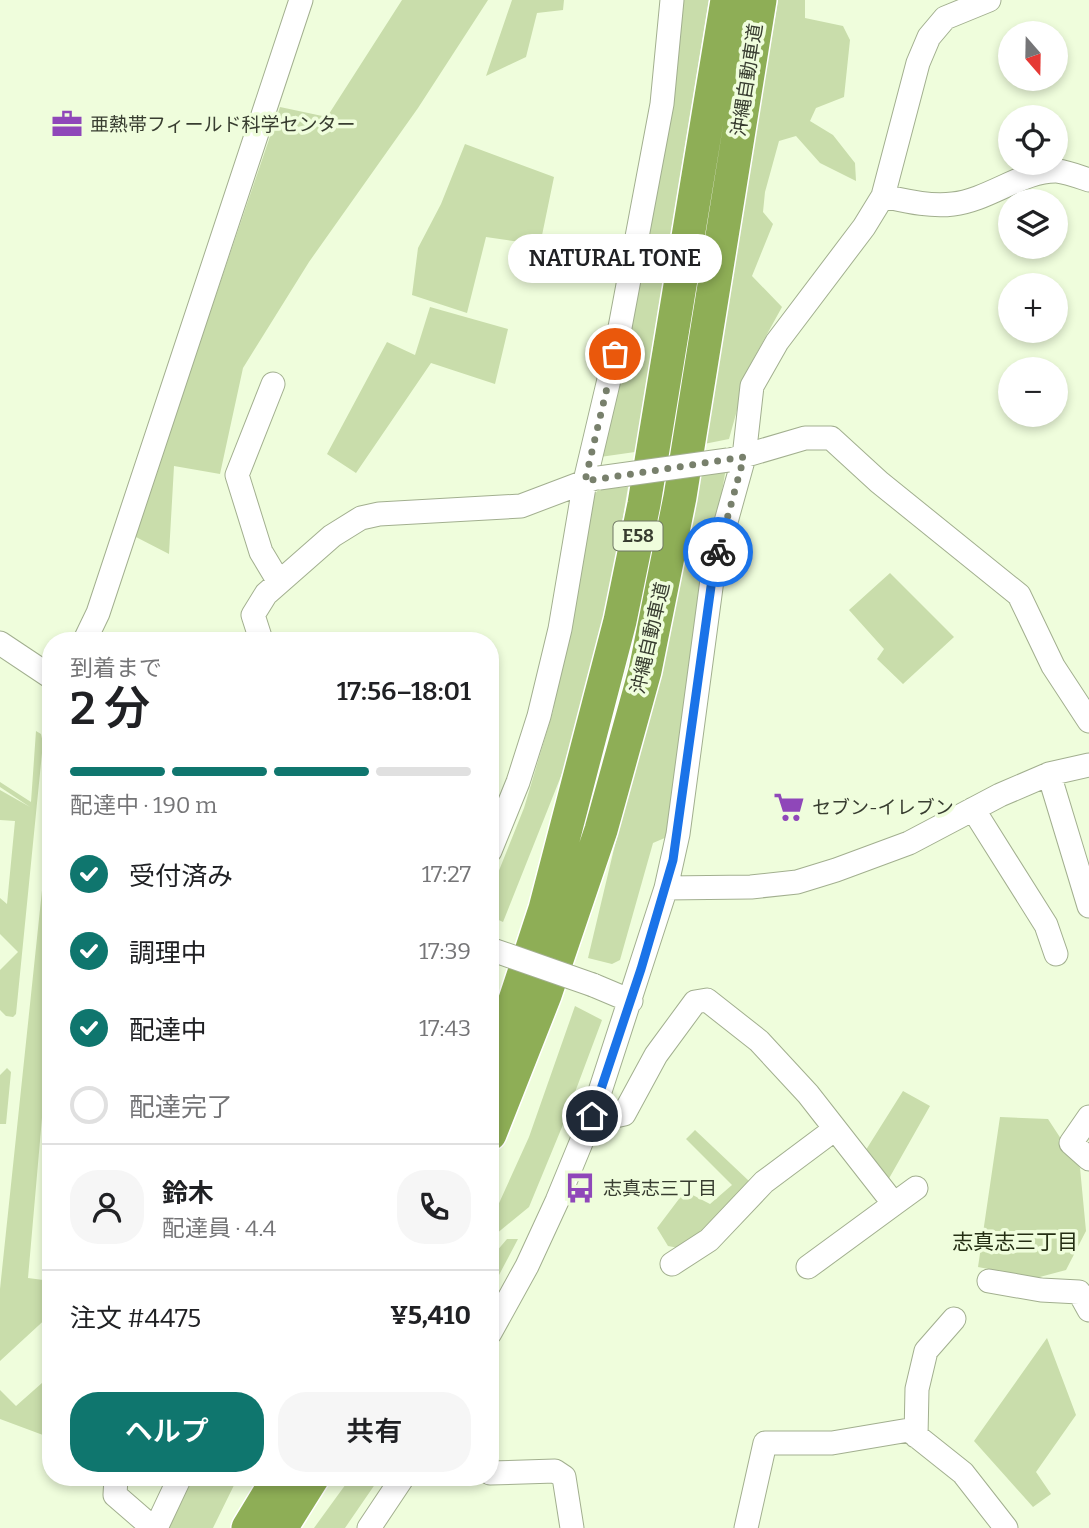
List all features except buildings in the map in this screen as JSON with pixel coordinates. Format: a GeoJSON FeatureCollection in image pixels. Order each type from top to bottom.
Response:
{"type":"FeatureCollection","features":[{"type":"Feature","properties":{"kind":"highway","name":"沖縄自動車道"},"geometry":{"type":"LineString","coordinates":[[499,1037],[514,1003],[545,909],[620,621],[645,504],[727,0]]}},
{"type":"Feature","properties":{"kind":"highway","name":"沖縄自動車道"},"geometry":{"type":"LineString","coordinates":[[499,1112],[545,995],[601,830],[645,671],[680,497],[760,0]]}},
{"type":"Feature","properties":{"kind":"highway"},"geometry":{"type":"LineString","coordinates":[[248,1528],[274,1486]]}},
{"type":"Feature","properties":{"kind":"highway"},"geometry":{"type":"LineString","coordinates":[[281,1528],[307,1486]]}},
{"type":"Feature","properties":{"kind":"street"},"geometry":{"type":"LineString","coordinates":[[89,632],[98,613],[301,0]]}},
{"type":"Feature","properties":{"kind":"street"},"geometry":{"type":"LineString","coordinates":[[499,830],[518,782],[539,716],[592,479],[662,104],[671,0]]}},
{"type":"Feature","properties":{"kind":"street"},"geometry":{"type":"LineString","coordinates":[[499,1316],[557,1201],[592,1116],[666,888],[678,834],[714,565],[752,387],[788,326],[864,227],[883,195],[918,63],[929,37],[945,19],[989,0]]}},
{"type":"Feature","properties":{"kind":"street"},"geometry":{"type":"LineString","coordinates":[[883,195],[912,203],[953,204],[988,196],[1033,175],[1058,171],[1089,180]]}},
{"type":"Feature","properties":{"kind":"street"},"geometry":{"type":"LineString","coordinates":[[273,384],[237,475],[261,552],[279,582]]}},
{"type":"Feature","properties":{"kind":"street"},"geometry":{"type":"LineString","coordinates":[[258,632],[253,615],[266,594],[332,536],[361,518],[379,514],[521,506],[592,479],[736,459],[806,438],[831,438],[879,482],[1019,595],[1054,666],[1089,721]]}},
{"type":"Feature","properties":{"kind":"street"},"geometry":{"type":"LineString","coordinates":[[0,643],[42,671]]}},
{"type":"Feature","properties":{"kind":"street"},"geometry":{"type":"LineString","coordinates":[[666,888],[751,887],[797,882],[909,843],[1000,795],[1049,774],[1089,765]]}},
{"type":"Feature","properties":{"kind":"street"},"geometry":{"type":"LineString","coordinates":[[1049,774],[1089,906]]}},
{"type":"Feature","properties":{"kind":"street"},"geometry":{"type":"LineString","coordinates":[[973,809],[1046,925],[1056,954]]}},
{"type":"Feature","properties":{"kind":"street"},"geometry":{"type":"LineString","coordinates":[[499,952],[631,1001]]}},
{"type":"Feature","properties":{"kind":"street"},"geometry":{"type":"LineString","coordinates":[[592,1116],[606,1118],[624,1114],[656,1055],[695,1002],[707,1000],[759,1041],[808,1094],[894,1204]]}},
{"type":"Feature","properties":{"kind":"street"},"geometry":{"type":"LineString","coordinates":[[1089,1117],[1071,1143],[1089,1159]]}},
{"type":"Feature","properties":{"kind":"street"},"geometry":{"type":"LineString","coordinates":[[672,1264],[709,1240],[764,1182],[835,1129]]}},
{"type":"Feature","properties":{"kind":"street"},"geometry":{"type":"LineString","coordinates":[[808,1267],[916,1188]]}},
{"type":"Feature","properties":{"kind":"street"},"geometry":{"type":"LineString","coordinates":[[989,1281],[1041,1290],[1079,1292],[1089,1310]]}},
{"type":"Feature","properties":{"kind":"street"},"geometry":{"type":"LineString","coordinates":[[916,1436],[917,1390],[926,1351],[954,1320]]}},
{"type":"Feature","properties":{"kind":"street"},"geometry":{"type":"LineString","coordinates":[[746,1528],[765,1443],[832,1443],[909,1430],[963,1473],[1006,1528]]}},
{"type":"Feature","properties":{"kind":"street"},"geometry":{"type":"LineString","coordinates":[[499,1473],[555,1471],[564,1477],[572,1528]]}},
{"type":"Feature","properties":{"kind":"street"},"geometry":{"type":"LineString","coordinates":[[116,1486],[115,1495],[155,1528],[176,1486]]}},
{"type":"Feature","properties":{"kind":"street"},"geometry":{"type":"LineString","coordinates":[[372,1527],[397,1486]]}},
{"type":"Feature","properties":{"kind":"green space"},"geometry":{"type":"Polygon","coordinates":[[[402,0],[488,0],[418,108],[309,262],[243,368],[220,474],[174,466],[169,554],[134,536],[280,107],[327,117],[402,0]]]}},
{"type":"Feature","properties":{"kind":"green space"},"geometry":{"type":"Polygon","coordinates":[[[512,0],[564,0],[563,10],[537,13],[526,57],[486,76],[512,0]]]}},
{"type":"Feature","properties":{"kind":"green space"},"geometry":{"type":"Polygon","coordinates":[[[683,0],[709,0],[635,452],[600,457],[640,287],[683,0]]]}},
{"type":"Feature","properties":{"kind":"green space"},"geometry":{"type":"Polygon","coordinates":[[[778,0],[805,0],[805,18],[843,26],[850,40],[844,97],[816,108],[810,121],[833,135],[855,163],[856,181],[820,163],[796,136],[779,141],[765,192],[763,212],[773,224],[752,276],[782,307],[749,367],[729,439],[704,444],[778,0]]]}},
{"type":"Feature","properties":{"kind":"green space"},"geometry":{"type":"Polygon","coordinates":[[[465,144],[554,177],[540,245],[486,237],[467,313],[412,295],[418,248],[441,204],[465,144]]]}},
{"type":"Feature","properties":{"kind":"green space"},"geometry":{"type":"Polygon","coordinates":[[[430,307],[508,329],[495,384],[431,363],[356,473],[327,454],[387,342],[415,355],[430,307]]]}},
{"type":"Feature","properties":{"kind":"green space"},"geometry":{"type":"Polygon","coordinates":[[[726,468],[696,642],[667,837],[653,843],[620,960],[612,964],[588,958],[656,687],[700,472],[726,468]]]}},
{"type":"Feature","properties":{"kind":"green space"},"geometry":{"type":"Polygon","coordinates":[[[628,487],[616,559],[591,672],[565,766],[503,922],[499,920],[499,870],[524,808],[553,711],[593,496],[600,488],[628,487]]]}},
{"type":"Feature","properties":{"kind":"green space"},"geometry":{"type":"Polygon","coordinates":[[[890,573],[954,637],[903,684],[877,659],[884,649],[849,610],[890,573]]]}},
{"type":"Feature","properties":{"kind":"green space"},"geometry":{"type":"Polygon","coordinates":[[[36,731],[41,734],[42,753],[16,1014],[13,1017],[6,1016],[0,1010],[0,970],[18,952],[0,934],[0,898],[7,904],[15,821],[0,820],[0,790],[30,807],[0,787],[0,782],[31,802],[36,731]]]}},
{"type":"Feature","properties":{"kind":"green space"},"geometry":{"type":"Polygon","coordinates":[[[42,890],[42,1118],[28,1278],[42,1280],[42,1322],[0,1361],[0,1289],[42,890]]]}},
{"type":"Feature","properties":{"kind":"green space"},"geometry":{"type":"Polygon","coordinates":[[[575,1006],[602,1020],[529,1207],[499,1232],[499,1203],[529,1137],[575,1006]]]}},
{"type":"Feature","properties":{"kind":"green space"},"geometry":{"type":"Polygon","coordinates":[[[7,1068],[11,1072],[6,1124],[0,1124],[0,1075],[7,1068]]]}},
{"type":"Feature","properties":{"kind":"green space"},"geometry":{"type":"Polygon","coordinates":[[[903,1091],[930,1106],[887,1182],[864,1153],[903,1091]]]}},
{"type":"Feature","properties":{"kind":"green space"},"geometry":{"type":"Polygon","coordinates":[[[1000,1117],[1048,1119],[1080,1168],[1086,1231],[1066,1270],[1036,1278],[978,1267],[1000,1117]]]}},
{"type":"Feature","properties":{"kind":"green space"},"geometry":{"type":"Polygon","coordinates":[[[695,1130],[749,1181],[684,1249],[668,1246],[657,1228],[685,1191],[710,1204],[732,1185],[686,1139],[695,1130]]]}},
{"type":"Feature","properties":{"kind":"green space"},"geometry":{"type":"Polygon","coordinates":[[[507,1239],[518,1239],[499,1275],[499,1248],[507,1239]]]}},
{"type":"Feature","properties":{"kind":"green space"},"geometry":{"type":"Polygon","coordinates":[[[1047,1338],[1076,1415],[1036,1472],[1051,1494],[1033,1507],[974,1441],[1047,1338]]]}},
{"type":"Feature","properties":{"kind":"green space"},"geometry":{"type":"Polygon","coordinates":[[[42,1383],[42,1435],[0,1419],[0,1390],[16,1406],[42,1383]]]}},
{"type":"Feature","properties":{"kind":"green space"},"geometry":{"type":"Polygon","coordinates":[[[188,1486],[234,1486],[213,1528],[168,1528],[188,1486]]]}},
{"type":"Feature","properties":{"kind":"green space"},"geometry":{"type":"Polygon","coordinates":[[[344,1486],[374,1486],[345,1528],[314,1528],[344,1486]]]}},
{"type":"Feature","properties":{"kind":"way so far"},"geometry":{"type":"LineString","coordinates":[[615,354],[585,481],[744,457],[718,552]]}},
{"type":"Feature","properties":{"kind":"place","name":"亜熱帯フィールド科学センター"},"geometry":{"type":"Point","coordinates":[67,124]}},
{"type":"Feature","properties":{"kind":"place","name":"NATURAL TONE"},"geometry":{"type":"Point","coordinates":[615,354]}},
{"type":"Feature","properties":{"kind":"place","name":"セブン-イレブン"},"geometry":{"type":"Point","coordinates":[789,807]}},
{"type":"Feature","properties":{"kind":"place","name":"志真志三丁目"},"geometry":{"type":"Point","coordinates":[580,1188]}},
{"type":"Feature","properties":{"kind":"district","name":"志真志三丁目"},"geometry":{"type":"Point","coordinates":[1015,1242]}},
{"type":"Feature","properties":{"kind":"route"},"geometry":{"type":"LineString","coordinates":[[592,1116],[641,969],[673,860],[718,552]]}}]}
